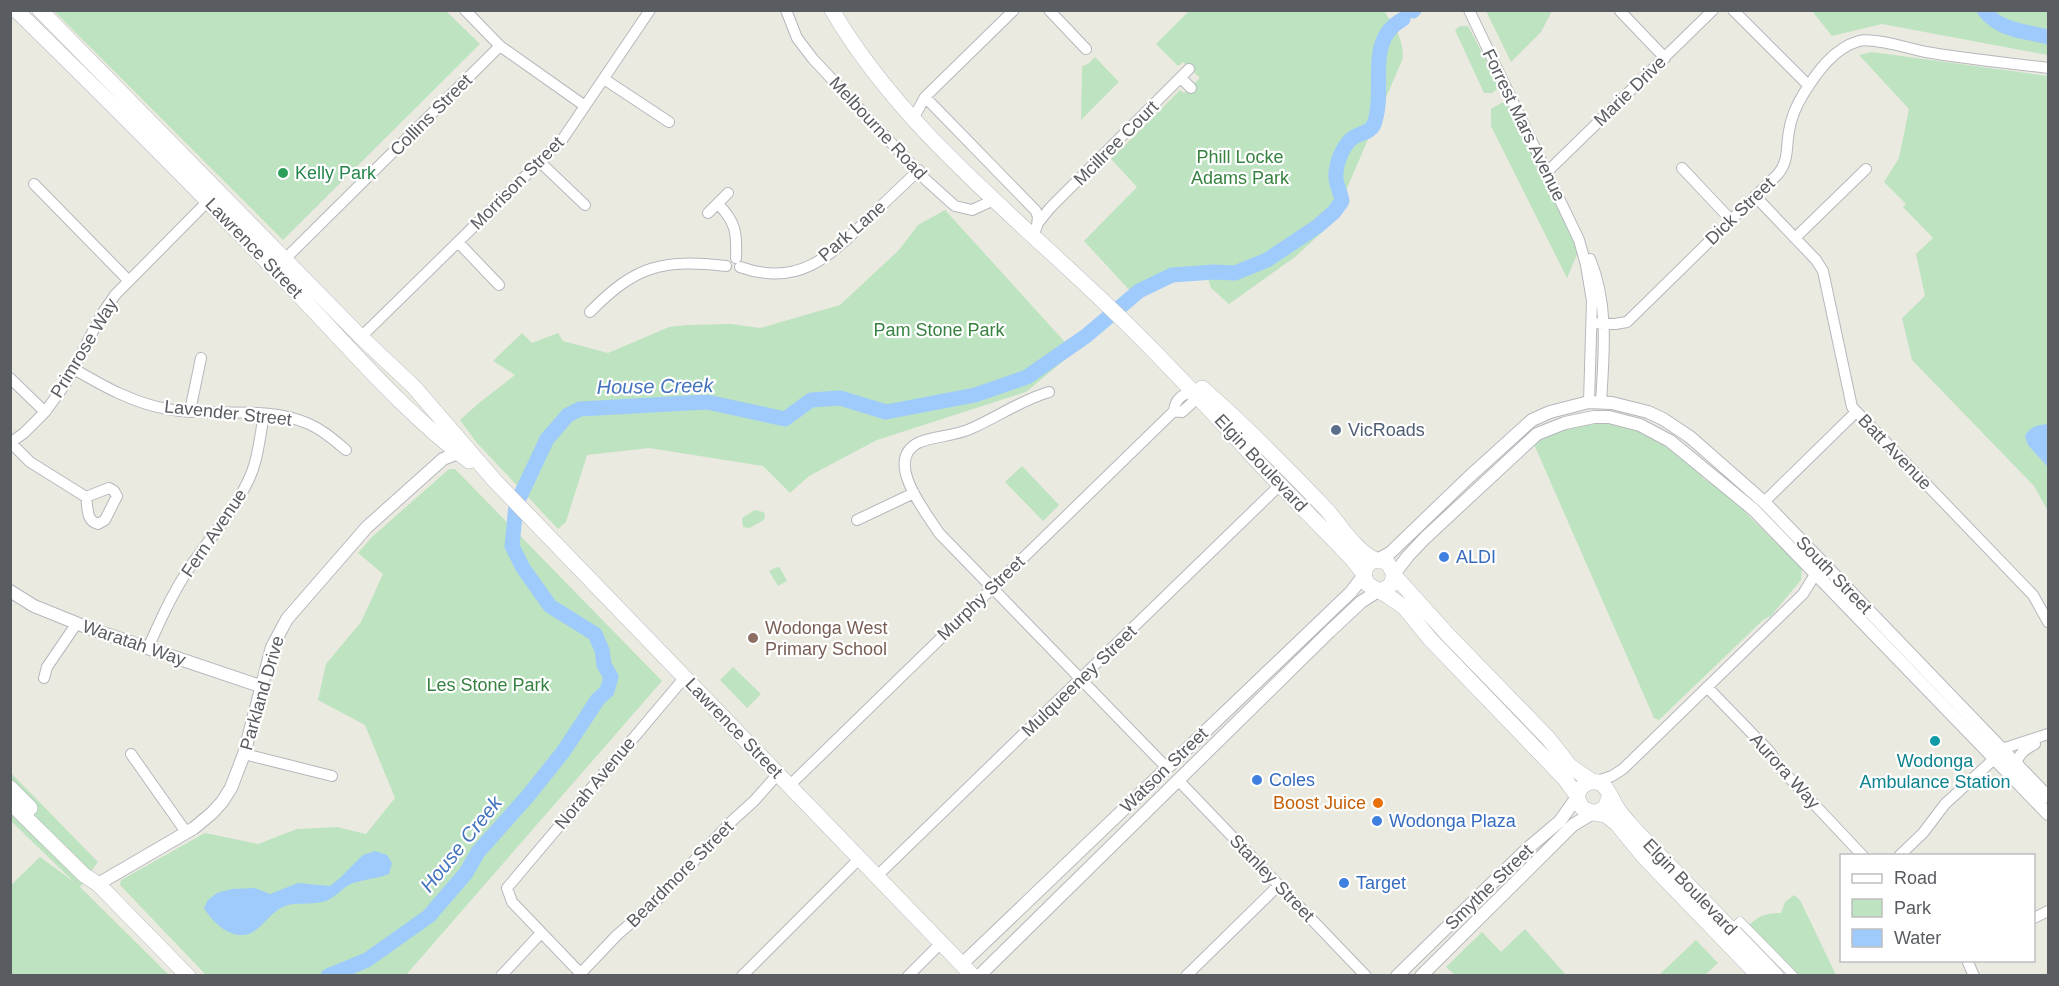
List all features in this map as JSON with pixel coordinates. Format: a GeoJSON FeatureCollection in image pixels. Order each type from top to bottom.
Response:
{"type":"FeatureCollection","features":[{"type":"Feature","properties":{"kind":"main road","name":"Lawrence Street"},"geometry":{"type":"LineString","coordinates":[[16,10],[145,127],[356,342],[414,387],[452,450],[495,481],[968,970]]}},
{"type":"Feature","properties":{"kind":"main road","name":"Lawrence Street"},"geometry":{"type":"LineString","coordinates":[[40,10],[145,127]]}},
{"type":"Feature","properties":{"kind":"main road","name":"Melbourne Road"},"geometry":{"type":"LineString","coordinates":[[833,11],[850,39],[908,114],[994,200],[1035,232],[1126,322]]}},
{"type":"Feature","properties":{"kind":"main road","name":"Elgin Boulevard"},"geometry":{"type":"LineString","coordinates":[[1126,322],[1219,410],[1268,448],[1336,519],[1358,548],[1377,560]]}},
{"type":"Feature","properties":{"kind":"main road","name":"Elgin Boulevard"},"geometry":{"type":"LineString","coordinates":[[1219,410],[1259,463],[1353,560],[1364,575]]}},
{"type":"Feature","properties":{"kind":"main road"},"geometry":{"type":"LineString","coordinates":[[1259,463],[1260,456],[1268,448]]}},
{"type":"Feature","properties":{"kind":"main road"},"geometry":{"type":"LineString","coordinates":[[1377,560],[1387,562],[1394,574],[1428,614],[1548,738],[1570,766],[1605,787],[1609,795],[1605,808],[1593,813],[1582,808],[1565,778],[1430,639],[1404,607],[1367,584],[1364,575],[1368,564],[1377,560]]}},
{"type":"Feature","properties":{"kind":"main road"},"geometry":{"type":"LineString","coordinates":[[1379,591],[1391,585],[1394,574]]}},
{"type":"Feature","properties":{"kind":"main road"},"geometry":{"type":"LineString","coordinates":[[1577,797],[1583,785],[1594,782]]}},
{"type":"Feature","properties":{"kind":"main road"},"geometry":{"type":"LineString","coordinates":[[10,788],[88,868],[98,884]]}},
{"type":"Feature","properties":{"kind":"main road","name":"Elgin Boulevard"},"geometry":{"type":"LineString","coordinates":[[1609,795],[1617,809],[1638,833],[1778,975]]}},
{"type":"Feature","properties":{"kind":"main road"},"geometry":{"type":"LineString","coordinates":[[10,802],[84,875],[98,884],[188,975]]}},
{"type":"Feature","properties":{"kind":"main road","name":"Elgin Boulevard"},"geometry":{"type":"LineString","coordinates":[[1593,813],[1606,815],[1617,824],[1650,863],[1759,975]]}},
{"type":"Feature","properties":{"kind":"street"},"geometry":{"type":"LineString","coordinates":[[465,10],[500,46],[585,106]]}},
{"type":"Feature","properties":{"kind":"street","name":"Melbourne Road"},"geometry":{"type":"LineString","coordinates":[[786,10],[795,34],[808,53],[926,180],[958,208],[973,210],[994,200]]}},
{"type":"Feature","properties":{"kind":"street"},"geometry":{"type":"LineString","coordinates":[[908,114],[1014,10]]}},
{"type":"Feature","properties":{"kind":"street"},"geometry":{"type":"LineString","coordinates":[[1049,10],[1086,49]]}},
{"type":"Feature","properties":{"kind":"street","name":"Marie Drive"},"geometry":{"type":"LineString","coordinates":[[1547,172],[1713,10]]}},
{"type":"Feature","properties":{"kind":"street"},"geometry":{"type":"LineString","coordinates":[[1733,10],[1809,86]]}},
{"type":"Feature","properties":{"kind":"street"},"geometry":{"type":"LineString","coordinates":[[1620,11],[1665,58]]}},
{"type":"Feature","properties":{"kind":"street","name":"Morrison Street"},"geometry":{"type":"LineString","coordinates":[[356,342],[561,140],[604,79],[645,13]]}},
{"type":"Feature","properties":{"kind":"street","name":"Forrest Mars Avenue"},"geometry":{"type":"LineString","coordinates":[[1470,13],[1579,240],[1598,324],[1595,402]]}},
{"type":"Feature","properties":{"kind":"street","name":"Dick Street"},"geometry":{"type":"LineString","coordinates":[[1598,324],[1627,322],[1785,165],[1793,115],[1809,86],[1825,64],[1842,49],[1866,40],[1929,52],[2049,68]]}},
{"type":"Feature","properties":{"kind":"street","name":"Collins Street"},"geometry":{"type":"LineString","coordinates":[[280,264],[500,46]]}},
{"type":"Feature","properties":{"kind":"street","name":"Mcillree Court"},"geometry":{"type":"LineString","coordinates":[[1035,232],[1050,208],[1189,69]]}},
{"type":"Feature","properties":{"kind":"street"},"geometry":{"type":"LineString","coordinates":[[1181,78],[1191,88]]}},
{"type":"Feature","properties":{"kind":"street"},"geometry":{"type":"LineString","coordinates":[[604,79],[669,123]]}},
{"type":"Feature","properties":{"kind":"street"},"geometry":{"type":"LineString","coordinates":[[926,97],[1032,206],[1038,216],[1035,232]]}},
{"type":"Feature","properties":{"kind":"street"},"geometry":{"type":"LineString","coordinates":[[540,162],[585,205]]}},
{"type":"Feature","properties":{"kind":"street"},"geometry":{"type":"LineString","coordinates":[[1682,168],[1731,220]]}},
{"type":"Feature","properties":{"kind":"street"},"geometry":{"type":"LineString","coordinates":[[1796,238],[1866,168]]}},
{"type":"Feature","properties":{"kind":"street","name":"Park Lane"},"geometry":{"type":"LineString","coordinates":[[590,312],[627,279],[656,266],[694,262],[726,266],[732,272],[737,271],[738,263],[756,273],[776,274],[790,272],[821,261],[838,248],[919,170]]}},
{"type":"Feature","properties":{"kind":"street"},"geometry":{"type":"LineString","coordinates":[[34,184],[128,280]]}},
{"type":"Feature","properties":{"kind":"street"},"geometry":{"type":"LineString","coordinates":[[708,213],[728,193]]}},
{"type":"Feature","properties":{"kind":"street","name":"Primrose Way"},"geometry":{"type":"LineString","coordinates":[[11,443],[45,412],[74,369],[102,314],[128,280],[214,196]]}},
{"type":"Feature","properties":{"kind":"street","name":"Batt Avenue"},"geometry":{"type":"LineString","coordinates":[[1755,196],[1816,260],[1823,272],[1850,401],[1856,412],[2033,596],[2049,622]]}},
{"type":"Feature","properties":{"kind":"street"},"geometry":{"type":"LineString","coordinates":[[718,204],[734,226],[738,263]]}},
{"type":"Feature","properties":{"kind":"street"},"geometry":{"type":"LineString","coordinates":[[1032,206],[1042,210],[1050,208]]}},
{"type":"Feature","properties":{"kind":"street"},"geometry":{"type":"LineString","coordinates":[[458,242],[499,285]]}},
{"type":"Feature","properties":{"kind":"street"},"geometry":{"type":"LineString","coordinates":[[190,411],[201,358]]}},
{"type":"Feature","properties":{"kind":"street","name":"Lavender Street"},"geometry":{"type":"LineString","coordinates":[[74,369],[104,387],[137,401],[167,409],[264,414],[308,424],[325,433],[346,450]]}},
{"type":"Feature","properties":{"kind":"street"},"geometry":{"type":"LineString","coordinates":[[10,378],[45,412]]}},
{"type":"Feature","properties":{"kind":"street","name":"Murphy Street"},"geometry":{"type":"LineString","coordinates":[[789,785],[1174,411],[1175,404],[1185,393],[1197,389]]}},
{"type":"Feature","properties":{"kind":"street"},"geometry":{"type":"LineString","coordinates":[[1049,392],[1037,395],[966,431],[911,447],[905,459],[905,474],[939,533],[1178,780]]}},
{"type":"Feature","properties":{"kind":"street"},"geometry":{"type":"LineString","coordinates":[[1377,560],[1390,553],[1518,430],[1540,416],[1595,402],[1594,417],[1555,426],[1526,442],[1408,556],[1394,574]]}},
{"type":"Feature","properties":{"kind":"street","name":"South Street"},"geometry":{"type":"LineString","coordinates":[[1595,402],[1648,412],[1690,437],[1998,754],[2049,814]]}},
{"type":"Feature","properties":{"kind":"street"},"geometry":{"type":"LineString","coordinates":[[1759,506],[1856,412]]}},
{"type":"Feature","properties":{"kind":"street","name":"Fern Avenue"},"geometry":{"type":"LineString","coordinates":[[148,648],[159,622],[187,572],[249,480],[264,414]]}},
{"type":"Feature","properties":{"kind":"street","name":"South Street"},"geometry":{"type":"LineString","coordinates":[[1594,417],[1625,420],[1653,430],[1759,506]]}},
{"type":"Feature","properties":{"kind":"street"},"geometry":{"type":"LineString","coordinates":[[1518,430],[1526,442]]}},
{"type":"Feature","properties":{"kind":"street"},"geometry":{"type":"LineString","coordinates":[[11,443],[30,462],[87,497]]}},
{"type":"Feature","properties":{"kind":"street","name":"Parkland Drive"},"geometry":{"type":"LineString","coordinates":[[98,884],[186,832],[212,813],[222,802],[231,788],[244,754],[260,686],[277,634],[303,598],[367,527],[452,450]]}},
{"type":"Feature","properties":{"kind":"street"},"geometry":{"type":"LineString","coordinates":[[1469,477],[1480,486]]}},
{"type":"Feature","properties":{"kind":"street","name":"Mulqueeney Street"},"geometry":{"type":"LineString","coordinates":[[877,876],[1280,484]]}},
{"type":"Feature","properties":{"kind":"street"},"geometry":{"type":"LineString","coordinates":[[857,520],[914,493]]}},
{"type":"Feature","properties":{"kind":"street"},"geometry":{"type":"LineString","coordinates":[[1803,594],[1825,582],[1822,571]]}},
{"type":"Feature","properties":{"kind":"street"},"geometry":{"type":"LineString","coordinates":[[1609,795],[1615,780],[1623,769],[1803,594],[1822,571]]}},
{"type":"Feature","properties":{"kind":"street","name":"Watson Street"},"geometry":{"type":"LineString","coordinates":[[968,970],[992,937],[1319,621],[1352,592],[1364,575]]}},
{"type":"Feature","properties":{"kind":"street","name":"South Street"},"geometry":{"type":"LineString","coordinates":[[1825,582],[1956,710]]}},
{"type":"Feature","properties":{"kind":"street","name":"Waratah Way"},"geometry":{"type":"LineString","coordinates":[[10,591],[34,606],[77,623],[260,686]]}},
{"type":"Feature","properties":{"kind":"street","name":"Watson Street"},"geometry":{"type":"LineString","coordinates":[[980,975],[1329,632],[1361,602],[1379,591]]}},
{"type":"Feature","properties":{"kind":"street"},"geometry":{"type":"LineString","coordinates":[[1319,621],[1329,632]]}},
{"type":"Feature","properties":{"kind":"street"},"geometry":{"type":"LineString","coordinates":[[44,678],[47,667],[77,623]]}},
{"type":"Feature","properties":{"kind":"street"},"geometry":{"type":"LineString","coordinates":[[1281,658],[1291,669]]}},
{"type":"Feature","properties":{"kind":"street","name":"Norah Avenue"},"geometry":{"type":"LineString","coordinates":[[540,933],[512,902],[507,890],[511,881],[685,677]]}},
{"type":"Feature","properties":{"kind":"street","name":"Aurora Way"},"geometry":{"type":"LineString","coordinates":[[1707,687],[1770,752],[1780,769],[1862,854]]}},
{"type":"Feature","properties":{"kind":"street"},"geometry":{"type":"LineString","coordinates":[[1900,854],[1923,833],[1945,804],[1998,754],[2049,735]]}},
{"type":"Feature","properties":{"kind":"street"},"geometry":{"type":"LineString","coordinates":[[2017,764],[2023,751],[2049,735]]}},
{"type":"Feature","properties":{"kind":"street"},"geometry":{"type":"LineString","coordinates":[[1187,748],[1198,760]]}},
{"type":"Feature","properties":{"kind":"street"},"geometry":{"type":"LineString","coordinates":[[131,754],[186,832]]}},
{"type":"Feature","properties":{"kind":"street"},"geometry":{"type":"LineString","coordinates":[[244,754],[332,776]]}},
{"type":"Feature","properties":{"kind":"street","name":"South Street"},"geometry":{"type":"LineString","coordinates":[[1998,754],[2017,764],[2049,797]]}},
{"type":"Feature","properties":{"kind":"street"},"geometry":{"type":"LineString","coordinates":[[1594,782],[1612,776],[1623,769]]}},
{"type":"Feature","properties":{"kind":"street","name":"Beardmore Street"},"geometry":{"type":"LineString","coordinates":[[582,974],[617,935],[652,905],[778,774]]}},
{"type":"Feature","properties":{"kind":"street","name":"Stanley Street"},"geometry":{"type":"LineString","coordinates":[[1178,780],[1366,975]]}},
{"type":"Feature","properties":{"kind":"street"},"geometry":{"type":"LineString","coordinates":[[1144,790],[1155,802]]}},
{"type":"Feature","properties":{"kind":"street","name":"Smythe Street"},"geometry":{"type":"LineString","coordinates":[[1406,973],[1527,849],[1564,816],[1577,797]]}},
{"type":"Feature","properties":{"kind":"street","name":"Smythe Street"},"geometry":{"type":"LineString","coordinates":[[1421,975],[1576,822],[1593,813]]}},
{"type":"Feature","properties":{"kind":"street"},"geometry":{"type":"LineString","coordinates":[[1527,849],[1538,860]]}},
{"type":"Feature","properties":{"kind":"street"},"geometry":{"type":"LineString","coordinates":[[742,975],[859,859]]}},
{"type":"Feature","properties":{"kind":"street"},"geometry":{"type":"LineString","coordinates":[[1492,885],[1502,896]]}},
{"type":"Feature","properties":{"kind":"street"},"geometry":{"type":"LineString","coordinates":[[1186,975],[1278,886]]}},
{"type":"Feature","properties":{"kind":"street"},"geometry":{"type":"LineString","coordinates":[[2035,918],[2049,912]]}},
{"type":"Feature","properties":{"kind":"street"},"geometry":{"type":"LineString","coordinates":[[1778,975],[1733,927],[1740,921],[1794,975]]}},
{"type":"Feature","properties":{"kind":"street"},"geometry":{"type":"LineString","coordinates":[[501,975],[540,933],[582,974]]}},
{"type":"Feature","properties":{"kind":"street"},"geometry":{"type":"LineString","coordinates":[[992,937],[1004,951]]}},
{"type":"Feature","properties":{"kind":"street"},"geometry":{"type":"LineString","coordinates":[[908,975],[942,942]]}},
{"type":"Feature","properties":{"kind":"green space","name":"Kelly Park"},"geometry":{"type":"Polygon","coordinates":[[[54,11],[446,11],[480,44],[283,240],[54,11]]]}},
{"type":"Feature","properties":{"kind":"green space","name":"Phill Locke Adams Park"},"geometry":{"type":"Polygon","coordinates":[[[1189,11],[1384,11],[1398,33],[1403,51],[1403,58],[1332,223],[1295,257],[1229,304],[1211,288],[1206,273],[1172,275],[1133,294],[1084,241],[1137,187],[1111,159],[1180,90],[1184,93],[1200,78],[1183,62],[1178,66],[1156,44],[1189,11]]]}},
{"type":"Feature","properties":{"kind":"green space"},"geometry":{"type":"Polygon","coordinates":[[[1486,11],[1552,11],[1541,32],[1511,62],[1486,11]]]}},
{"type":"Feature","properties":{"kind":"green space"},"geometry":{"type":"Polygon","coordinates":[[[1812,11],[2048,11],[2048,55],[1882,24],[1832,36],[1812,11]]]}},
{"type":"Feature","properties":{"kind":"green space"},"geometry":{"type":"Polygon","coordinates":[[[1460,26],[1468,26],[1500,87],[1492,93],[1484,93],[1455,30],[1460,26]]]}},
{"type":"Feature","properties":{"kind":"green space"},"geometry":{"type":"Polygon","coordinates":[[[1872,52],[2048,76],[2048,511],[2034,486],[1912,360],[1902,318],[1925,296],[1916,254],[1933,238],[1903,207],[1906,204],[1884,182],[1899,158],[1909,109],[1859,55],[1872,52]]]}},
{"type":"Feature","properties":{"kind":"green space"},"geometry":{"type":"Polygon","coordinates":[[[1095,57],[1119,82],[1081,120],[1082,66],[1095,57]]]}},
{"type":"Feature","properties":{"kind":"green space"},"geometry":{"type":"Polygon","coordinates":[[[1503,102],[1515,113],[1578,252],[1567,278],[1491,126],[1491,109],[1503,102]]]}},
{"type":"Feature","properties":{"kind":"green space","name":"Pam Stone Park"},"geometry":{"type":"Polygon","coordinates":[[[945,210],[1074,352],[1026,392],[877,440],[809,476],[790,493],[763,466],[649,448],[587,455],[566,522],[558,529],[477,443],[460,420],[515,375],[493,361],[522,333],[532,343],[558,333],[563,341],[608,353],[669,327],[731,324],[760,328],[840,305],[899,250],[918,225],[945,210]]]}},
{"type":"Feature","properties":{"kind":"green space"},"geometry":{"type":"Polygon","coordinates":[[[1604,423],[1637,430],[1660,442],[1694,466],[1704,479],[1738,502],[1746,513],[1802,568],[1801,580],[1771,616],[1763,620],[1659,720],[1654,718],[1533,442],[1568,429],[1604,423]]]}},
{"type":"Feature","properties":{"kind":"green space"},"geometry":{"type":"Polygon","coordinates":[[[1022,466],[1059,505],[1043,521],[1005,482],[1022,466]]]}},
{"type":"Feature","properties":{"kind":"green space","name":"Les Stone Park"},"geometry":{"type":"Polygon","coordinates":[[[449,469],[455,469],[662,681],[406,975],[206,975],[120,885],[121,880],[205,833],[258,844],[297,829],[337,827],[366,834],[395,798],[365,725],[318,700],[326,664],[361,622],[383,574],[358,553],[372,537],[449,469]]]}},
{"type":"Feature","properties":{"kind":"green space"},"geometry":{"type":"Polygon","coordinates":[[[755,510],[765,514],[764,520],[749,528],[743,527],[742,518],[755,510]]]}},
{"type":"Feature","properties":{"kind":"green space"},"geometry":{"type":"Polygon","coordinates":[[[780,568],[787,581],[778,586],[769,571],[780,568]]]}},
{"type":"Feature","properties":{"kind":"green space"},"geometry":{"type":"Polygon","coordinates":[[[733,667],[761,694],[747,708],[720,680],[733,667]]]}},
{"type":"Feature","properties":{"kind":"green space"},"geometry":{"type":"Polygon","coordinates":[[[10,772],[98,862],[80,887],[169,975],[11,975],[11,885],[40,857],[74,882],[11,821],[10,772]]]}},
{"type":"Feature","properties":{"kind":"green space"},"geometry":{"type":"Polygon","coordinates":[[[1794,895],[1800,900],[1836,975],[1794,975],[1746,928],[1762,916],[1781,913],[1785,902],[1794,895]]]}},
{"type":"Feature","properties":{"kind":"green space"},"geometry":{"type":"Polygon","coordinates":[[[1525,929],[1566,975],[1455,975],[1446,967],[1482,932],[1501,952],[1525,929]]]}},
{"type":"Feature","properties":{"kind":"green space"},"geometry":{"type":"Polygon","coordinates":[[[1696,940],[1718,963],[1705,975],[1659,975],[1696,940]]]}},
{"type":"Feature","properties":{"kind":"water"},"geometry":{"type":"Polygon","coordinates":[[[2048,424],[2048,467],[2028,445],[2025,436],[2032,428],[2048,424]]]}},
{"type":"Feature","properties":{"kind":"water"},"geometry":{"type":"Polygon","coordinates":[[[375,851],[387,855],[392,863],[389,874],[353,883],[326,901],[285,906],[247,935],[234,934],[224,929],[210,917],[204,908],[208,900],[217,893],[232,889],[255,888],[270,894],[298,883],[330,886],[363,855],[375,851]]]}},
{"type":"Feature","properties":{"kind":"waterway","name":"House Creek"},"geometry":{"type":"LineString","coordinates":[[1984,10],[1990,17],[2005,26],[2048,37]]}},
{"type":"Feature","properties":{"kind":"waterway","name":"House Creek"},"geometry":{"type":"LineString","coordinates":[[328,976],[367,960],[429,916],[466,873],[478,852],[563,752],[598,699],[607,691],[611,677],[604,665],[602,650],[595,634],[550,606],[523,568],[512,546],[516,505],[547,439],[568,415],[580,409],[707,402],[785,419],[811,400],[840,398],[886,412],[975,395],[1027,377],[1086,336],[1139,291],[1172,275],[1235,273],[1267,260],[1318,226],[1334,212],[1342,201],[1336,178],[1339,160],[1345,147],[1353,138],[1373,127],[1378,107],[1380,52],[1391,28],[1403,19]]}},
{"type":"Feature","properties":{"kind":"place","name":"Kelly Park"},"geometry":{"type":"Point","coordinates":[283,173]}},
{"type":"Feature","properties":{"kind":"place","name":"VicRoads"},"geometry":{"type":"Point","coordinates":[1336,430]}},
{"type":"Feature","properties":{"kind":"place","name":"ALDI"},"geometry":{"type":"Point","coordinates":[1444,557]}},
{"type":"Feature","properties":{"kind":"place","name":"Wodonga West Primary School"},"geometry":{"type":"Point","coordinates":[753,638]}},
{"type":"Feature","properties":{"kind":"place","name":"Wodonga Ambulance Station"},"geometry":{"type":"Point","coordinates":[1935,741]}},
{"type":"Feature","properties":{"kind":"place","name":"Coles"},"geometry":{"type":"Point","coordinates":[1257,780]}},
{"type":"Feature","properties":{"kind":"place","name":"Boost Juice"},"geometry":{"type":"Point","coordinates":[1378,803]}},
{"type":"Feature","properties":{"kind":"place","name":"Wodonga Plaza"},"geometry":{"type":"Point","coordinates":[1377,821]}},
{"type":"Feature","properties":{"kind":"place","name":"Target"},"geometry":{"type":"Point","coordinates":[1344,883]}}]}
